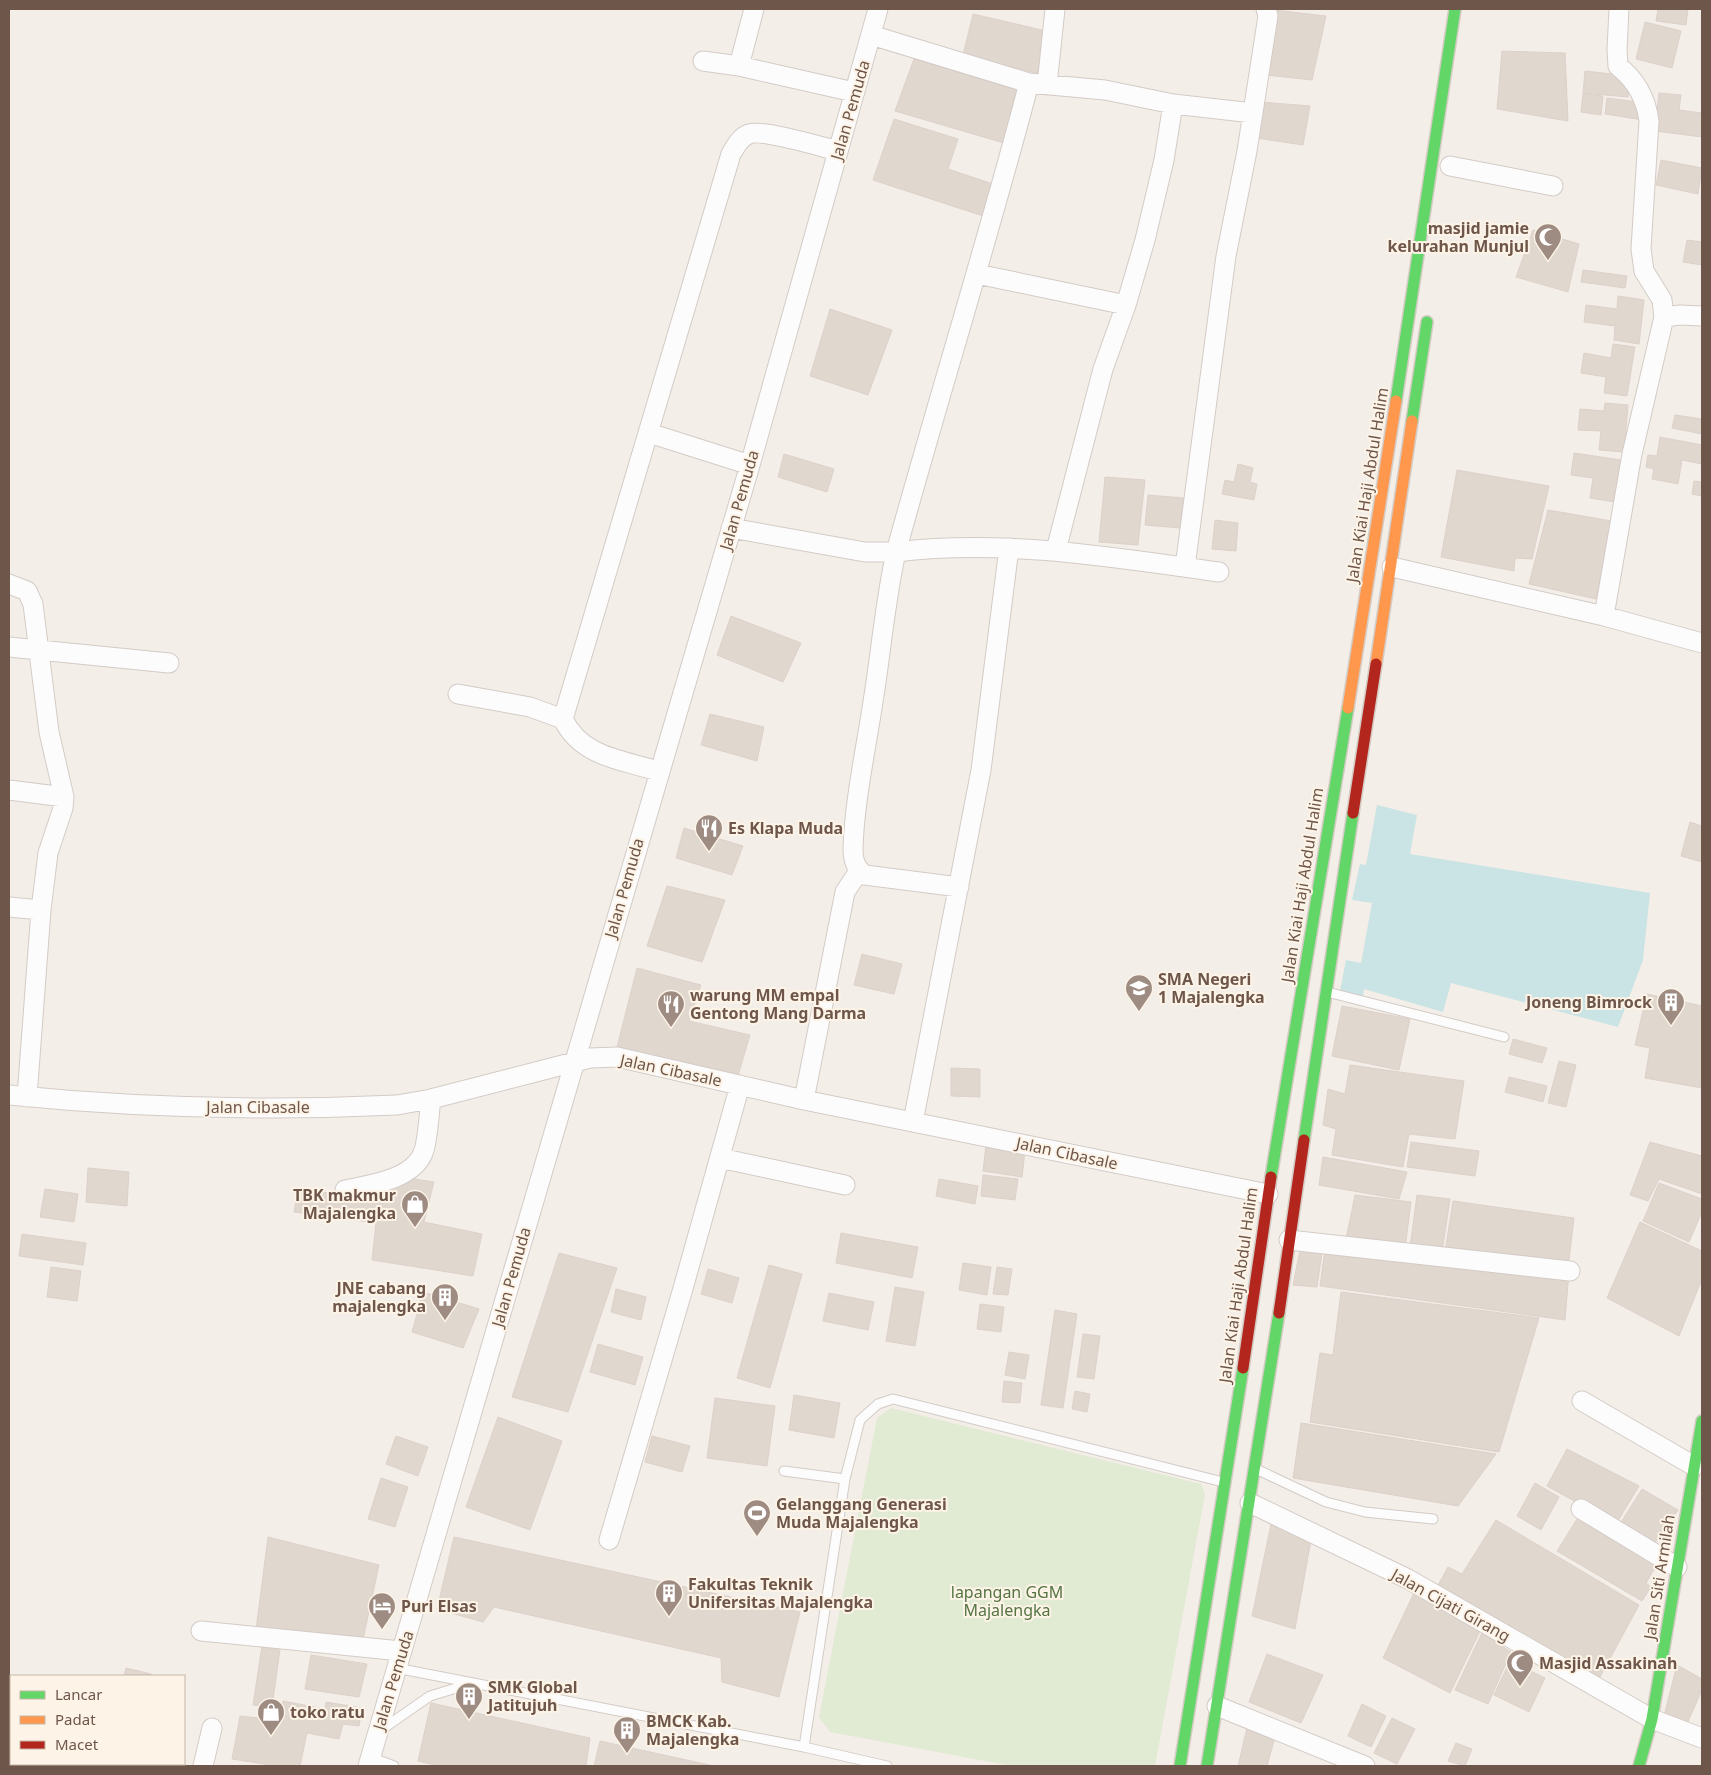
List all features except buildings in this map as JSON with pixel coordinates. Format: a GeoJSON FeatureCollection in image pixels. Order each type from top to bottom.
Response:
{"type":"FeatureCollection","features":[{"type":"Feature","properties":{"kind":"main road","name":"Jalan Kiai Haji Abdul Halim"},"geometry":{"type":"LineString","coordinates":[[1180,1766],[1226,1483],[1268,1194],[1372,562],[1455,9]]}},
{"type":"Feature","properties":{"kind":"main road"},"geometry":{"type":"LineString","coordinates":[[1207,1766],[1250,1503],[1326,992],[1392,567],[1428,313]]}},
{"type":"Feature","properties":{"kind":"main road","name":"Jalan Siti Armilah"},"geometry":{"type":"LineString","coordinates":[[1639,1766],[1652,1718],[1702,1421]]}},
{"type":"Feature","properties":{"kind":"street"},"geometry":{"type":"LineString","coordinates":[[739,66],[754,9]]}},
{"type":"Feature","properties":{"kind":"street","name":"Jalan Pemuda"},"geometry":{"type":"LineString","coordinates":[[369,1762],[658,771],[750,465],[878,9]]}},
{"type":"Feature","properties":{"kind":"street"},"geometry":{"type":"LineString","coordinates":[[959,887],[865,876],[855,865],[853,850],[886,597],[896,552],[933,419],[1038,84],[1055,9]]}},
{"type":"Feature","properties":{"kind":"street"},"geometry":{"type":"LineString","coordinates":[[1185,567],[1226,256],[1253,113],[1268,16],[1266,9]]}},
{"type":"Feature","properties":{"kind":"street"},"geometry":{"type":"LineString","coordinates":[[1604,616],[1632,454],[1664,317],[1662,300],[1644,270],[1641,249],[1649,121],[1647,107],[1632,79],[1618,66],[1619,9]]}},
{"type":"Feature","properties":{"kind":"street"},"geometry":{"type":"LineString","coordinates":[[871,35],[1038,84],[1105,90],[1173,104],[1253,113]]}},
{"type":"Feature","properties":{"kind":"street"},"geometry":{"type":"LineString","coordinates":[[702,61],[739,66],[854,92]]}},
{"type":"Feature","properties":{"kind":"street"},"geometry":{"type":"LineString","coordinates":[[1056,550],[1103,369],[1126,305],[1145,240],[1164,160],[1173,104]]}},
{"type":"Feature","properties":{"kind":"street"},"geometry":{"type":"LineString","coordinates":[[658,771],[602,755],[584,746],[570,733],[564,719],[731,154],[739,140],[750,133],[766,134],[838,151]]}},
{"type":"Feature","properties":{"kind":"street"},"geometry":{"type":"LineString","coordinates":[[1450,166],[1553,186]]}},
{"type":"Feature","properties":{"kind":"street"},"geometry":{"type":"LineString","coordinates":[[978,274],[1126,305]]}},
{"type":"Feature","properties":{"kind":"street"},"geometry":{"type":"LineString","coordinates":[[1664,317],[1680,315],[1702,316]]}},
{"type":"Feature","properties":{"kind":"street"},"geometry":{"type":"LineString","coordinates":[[649,433],[750,465]]}},
{"type":"Feature","properties":{"kind":"street"},"geometry":{"type":"LineString","coordinates":[[731,528],[865,552],[896,552],[974,546],[1056,550],[1218,572]]}},
{"type":"Feature","properties":{"kind":"street"},"geometry":{"type":"LineString","coordinates":[[913,1122],[981,770],[1009,548]]}},
{"type":"Feature","properties":{"kind":"street"},"geometry":{"type":"LineString","coordinates":[[1392,567],[1604,616],[1694,641]]}},
{"type":"Feature","properties":{"kind":"street"},"geometry":{"type":"LineString","coordinates":[[9,584],[21,587],[31,597],[35,615],[49,732],[64,797],[63,808],[48,853],[41,910],[28,1097]]}},
{"type":"Feature","properties":{"kind":"street"},"geometry":{"type":"LineString","coordinates":[[9,647],[169,663]]}},
{"type":"Feature","properties":{"kind":"street"},"geometry":{"type":"LineString","coordinates":[[458,694],[530,708],[564,719]]}},
{"type":"Feature","properties":{"kind":"street"},"geometry":{"type":"LineString","coordinates":[[9,790],[64,797]]}},
{"type":"Feature","properties":{"kind":"street"},"geometry":{"type":"LineString","coordinates":[[804,1100],[845,892],[859,871]]}},
{"type":"Feature","properties":{"kind":"street"},"geometry":{"type":"LineString","coordinates":[[9,907],[41,910]]}},
{"type":"Feature","properties":{"kind":"street","name":"Jalan Cibasale"},"geometry":{"type":"LineString","coordinates":[[9,1095],[110,1105],[226,1108],[397,1105],[431,1099],[573,1064],[590,1058],[617,1057],[804,1100],[1268,1194]]}},
{"type":"Feature","properties":{"kind":"street"},"geometry":{"type":"LineString","coordinates":[[609,1540],[740,1085]]}},
{"type":"Feature","properties":{"kind":"street"},"geometry":{"type":"LineString","coordinates":[[345,1190],[374,1184],[409,1171],[424,1154],[431,1099]]}},
{"type":"Feature","properties":{"kind":"street"},"geometry":{"type":"LineString","coordinates":[[720,1158],[845,1185]]}},
{"type":"Feature","properties":{"kind":"street"},"geometry":{"type":"LineString","coordinates":[[1290,1240],[1570,1271]]}},
{"type":"Feature","properties":{"kind":"street"},"geometry":{"type":"LineString","coordinates":[[1582,1401],[1694,1466]]}},
{"type":"Feature","properties":{"kind":"street","name":"Jalan Cijati Girang"},"geometry":{"type":"LineString","coordinates":[[1250,1503],[1408,1579],[1652,1718],[1702,1738]]}},
{"type":"Feature","properties":{"kind":"street"},"geometry":{"type":"LineString","coordinates":[[1581,1509],[1677,1567]]}},
{"type":"Feature","properties":{"kind":"street"},"geometry":{"type":"LineString","coordinates":[[201,1631],[399,1660]]}},
{"type":"Feature","properties":{"kind":"street"},"geometry":{"type":"LineString","coordinates":[[1217,1706],[1365,1766]]}},
{"type":"Feature","properties":{"kind":"street"},"geometry":{"type":"LineString","coordinates":[[203,1766],[212,1728]]}},
{"type":"Feature","properties":{"kind":"lane"},"geometry":{"type":"LineString","coordinates":[[1326,992],[1504,1037]]}},
{"type":"Feature","properties":{"kind":"lane"},"geometry":{"type":"LineString","coordinates":[[804,1747],[845,1479],[860,1420],[878,1404],[893,1399],[1226,1483]]}},
{"type":"Feature","properties":{"kind":"lane"},"geometry":{"type":"LineString","coordinates":[[1255,1469],[1326,1502],[1365,1512],[1433,1519]]}},
{"type":"Feature","properties":{"kind":"lane"},"geometry":{"type":"LineString","coordinates":[[784,1471],[845,1479]]}},
{"type":"Feature","properties":{"kind":"lane"},"geometry":{"type":"LineString","coordinates":[[399,1660],[469,1684],[804,1747],[887,1766]]}},
{"type":"Feature","properties":{"kind":"lane"},"geometry":{"type":"LineString","coordinates":[[377,1732],[430,1696],[469,1684]]}},
{"type":"Feature","properties":{"kind":"lane"},"geometry":{"type":"LineString","coordinates":[[369,1762],[394,1766]]}},
{"type":"Feature","properties":{"kind":"green space","name":"lapangan GGM Majalengka"},"geometry":{"type":"Polygon","coordinates":[[[891,1408],[1201,1484],[1205,1494],[1155,1766],[1012,1766],[830,1732],[819,1717],[877,1418],[891,1408]]]}},
{"type":"Feature","properties":{"kind":"water"},"geometry":{"type":"Polygon","coordinates":[[[1377,805],[1417,815],[1410,854],[1650,893],[1643,960],[1618,1027],[1451,983],[1443,1012],[1364,989],[1363,996],[1340,991],[1346,960],[1361,963],[1372,903],[1352,900],[1360,864],[1366,865],[1377,805]]]}},
{"type":"Feature","properties":{"kind":"traffic: fast"},"geometry":{"type":"LineString","coordinates":[[1396,401],[1455,9]]}},
{"type":"Feature","properties":{"kind":"traffic: fast"},"geometry":{"type":"LineString","coordinates":[[1412,421],[1427,322]]}},
{"type":"Feature","properties":{"kind":"traffic: fast"},"geometry":{"type":"LineString","coordinates":[[1271,1177],[1348,708]]}},
{"type":"Feature","properties":{"kind":"traffic: fast"},"geometry":{"type":"LineString","coordinates":[[1304,1140],[1353,813]]}},
{"type":"Feature","properties":{"kind":"traffic: fast"},"geometry":{"type":"LineString","coordinates":[[1207,1766],[1279,1313]]}},
{"type":"Feature","properties":{"kind":"traffic: fast"},"geometry":{"type":"LineString","coordinates":[[1180,1766],[1243,1368]]}},
{"type":"Feature","properties":{"kind":"traffic: fast"},"geometry":{"type":"LineString","coordinates":[[1639,1766],[1652,1719],[1702,1421]]}},
{"type":"Feature","properties":{"kind":"traffic: slow"},"geometry":{"type":"LineString","coordinates":[[1348,708],[1396,401]]}},
{"type":"Feature","properties":{"kind":"traffic: slow"},"geometry":{"type":"LineString","coordinates":[[1376,664],[1412,421]]}},
{"type":"Feature","properties":{"kind":"traffic: jam"},"geometry":{"type":"LineString","coordinates":[[1353,813],[1376,664]]}},
{"type":"Feature","properties":{"kind":"traffic: jam"},"geometry":{"type":"LineString","coordinates":[[1279,1313],[1304,1140]]}},
{"type":"Feature","properties":{"kind":"traffic: jam"},"geometry":{"type":"LineString","coordinates":[[1243,1368],[1271,1177]]}},
{"type":"Feature","properties":{"kind":"place","name":"masjid jamie kelurahan Munjul"},"geometry":{"type":"Point","coordinates":[1548,261]}},
{"type":"Feature","properties":{"kind":"place","name":"Es Klapa Muda"},"geometry":{"type":"Point","coordinates":[709,852]}},
{"type":"Feature","properties":{"kind":"place","name":"SMA Negeri 1 Majalengka"},"geometry":{"type":"Point","coordinates":[1139,1012]}},
{"type":"Feature","properties":{"kind":"place","name":"Joneng Bimrock"},"geometry":{"type":"Point","coordinates":[1671,1026]}},
{"type":"Feature","properties":{"kind":"place","name":"warung MM empal Gentong Mang Darma"},"geometry":{"type":"Point","coordinates":[671,1028]}},
{"type":"Feature","properties":{"kind":"place","name":"TBK makmur Majalengka"},"geometry":{"type":"Point","coordinates":[415,1228]}},
{"type":"Feature","properties":{"kind":"place","name":"JNE cabang majalengka"},"geometry":{"type":"Point","coordinates":[445,1321]}},
{"type":"Feature","properties":{"kind":"place","name":"Gelanggang Generasi Muda Majalengka"},"geometry":{"type":"Point","coordinates":[757,1537]}},
{"type":"Feature","properties":{"kind":"place","name":"Fakultas Teknik Unifersitas Majalengka"},"geometry":{"type":"Point","coordinates":[669,1617]}},
{"type":"Feature","properties":{"kind":"place","name":"Puri Elsas"},"geometry":{"type":"Point","coordinates":[382,1630]}},
{"type":"Feature","properties":{"kind":"place","name":"Masjid Assakinah"},"geometry":{"type":"Point","coordinates":[1520,1687]}},
{"type":"Feature","properties":{"kind":"place","name":"SMK Global Jatitujuh"},"geometry":{"type":"Point","coordinates":[469,1720]}},
{"type":"Feature","properties":{"kind":"place","name":"toko ratu"},"geometry":{"type":"Point","coordinates":[271,1736]}},
{"type":"Feature","properties":{"kind":"place","name":"BMCK Kab. Majalengka"},"geometry":{"type":"Point","coordinates":[627,1754]}}]}
